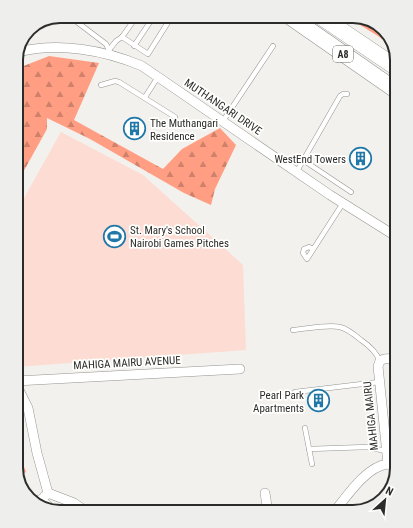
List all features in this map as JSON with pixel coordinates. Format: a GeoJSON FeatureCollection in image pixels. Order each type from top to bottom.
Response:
{"type":"FeatureCollection","features":[{"type":"Feature","properties":{"kind":"highway","name":"A8"},"geometry":{"type":"LineString","coordinates":[[299,23],[390,86]]}},
{"type":"Feature","properties":{"kind":"highway","name":"A8"},"geometry":{"type":"LineString","coordinates":[[330,23],[390,63]]}},
{"type":"Feature","properties":{"kind":"street","name":"MUTHANGARI DRIVE"},"geometry":{"type":"LineString","coordinates":[[24,51],[43,48],[76,49],[110,53],[142,66],[297,172],[390,232]]}},
{"type":"Feature","properties":{"kind":"street"},"geometry":{"type":"LineString","coordinates":[[379,364],[384,359],[390,359]]}},
{"type":"Feature","properties":{"kind":"street","name":"MAHIGA MAIRU"},"geometry":{"type":"LineString","coordinates":[[379,364],[379,382],[386,447],[390,458]]}},
{"type":"Feature","properties":{"kind":"street","name":"MAHIGA MAIRU AVENUE"},"geometry":{"type":"LineString","coordinates":[[23,382],[240,369]]}},
{"type":"Feature","properties":{"kind":"street"},"geometry":{"type":"LineString","coordinates":[[23,397],[28,408],[37,453],[48,493]]}},
{"type":"Feature","properties":{"kind":"street"},"geometry":{"type":"LineString","coordinates":[[342,505],[361,480],[370,472],[390,465]]}},
{"type":"Feature","properties":{"kind":"street"},"geometry":{"type":"LineString","coordinates":[[40,499],[48,493]]}},
{"type":"Feature","properties":{"kind":"street"},"geometry":{"type":"LineString","coordinates":[[48,493],[77,505]]}},
{"type":"Feature","properties":{"kind":"street"},"geometry":{"type":"LineString","coordinates":[[265,493],[267,505]]}},
{"type":"Feature","properties":{"kind":"lane"},"geometry":{"type":"LineString","coordinates":[[79,23],[106,44],[110,53]]}},
{"type":"Feature","properties":{"kind":"lane"},"geometry":{"type":"LineString","coordinates":[[110,53],[116,41],[122,37],[132,23]]}},
{"type":"Feature","properties":{"kind":"lane"},"geometry":{"type":"LineString","coordinates":[[134,46],[149,23]]}},
{"type":"Feature","properties":{"kind":"lane"},"geometry":{"type":"LineString","coordinates":[[122,37],[148,54],[168,23]]}},
{"type":"Feature","properties":{"kind":"lane"},"geometry":{"type":"LineString","coordinates":[[224,121],[273,46]]}},
{"type":"Feature","properties":{"kind":"lane"},"geometry":{"type":"LineString","coordinates":[[145,97],[158,76]]}},
{"type":"Feature","properties":{"kind":"lane"},"geometry":{"type":"LineString","coordinates":[[101,85],[115,81],[119,82],[176,117]]}},
{"type":"Feature","properties":{"kind":"lane"},"geometry":{"type":"LineString","coordinates":[[297,172],[340,96],[346,94]]}},
{"type":"Feature","properties":{"kind":"lane"},"geometry":{"type":"LineString","coordinates":[[303,160],[351,192]]}},
{"type":"Feature","properties":{"kind":"lane"},"geometry":{"type":"LineString","coordinates":[[313,249],[343,202]]}},
{"type":"Feature","properties":{"kind":"lane"},"geometry":{"type":"LineString","coordinates":[[293,330],[328,326],[340,327],[348,330],[377,353],[379,364]]}},
{"type":"Feature","properties":{"kind":"lane"},"geometry":{"type":"LineString","coordinates":[[295,392],[379,382]]}},
{"type":"Feature","properties":{"kind":"lane"},"geometry":{"type":"LineString","coordinates":[[305,428],[312,464]]}},
{"type":"Feature","properties":{"kind":"lane"},"geometry":{"type":"LineString","coordinates":[[309,448],[386,447],[390,444]]}},
{"type":"Feature","properties":{"kind":"green space"},"geometry":{"type":"Polygon","coordinates":[[[357,23],[372,28],[385,41],[357,23]]]}},
{"type":"Feature","properties":{"kind":"green space"},"geometry":{"type":"Polygon","coordinates":[[[49,56],[99,63],[74,120],[163,169],[182,149],[220,128],[236,145],[215,189],[211,205],[184,193],[90,139],[47,118],[47,129],[23,172],[23,66],[49,56]]]}},
{"type":"Feature","properties":{"kind":"green space"},"geometry":{"type":"Polygon","coordinates":[[[23,464],[26,472],[23,473],[23,464]]]}},
{"type":"Feature","properties":{"kind":"shaded area","name":"St. Mary's School Nairobi Games Pitches"},"geometry":{"type":"Polygon","coordinates":[[[61,132],[143,175],[243,265],[246,350],[23,366],[23,200],[61,132]]]}},
{"type":"Feature","properties":{"kind":"place","name":"The Muthangari Residence"},"geometry":{"type":"Point","coordinates":[134,129]}},
{"type":"Feature","properties":{"kind":"place","name":"WestEnd Towers"},"geometry":{"type":"Point","coordinates":[361,159]}},
{"type":"Feature","properties":{"kind":"place","name":"St. Mary's School Nairobi Games Pitches"},"geometry":{"type":"Point","coordinates":[114,236]}},
{"type":"Feature","properties":{"kind":"place","name":"Pearl Park Apartments"},"geometry":{"type":"Point","coordinates":[319,401]}}]}
